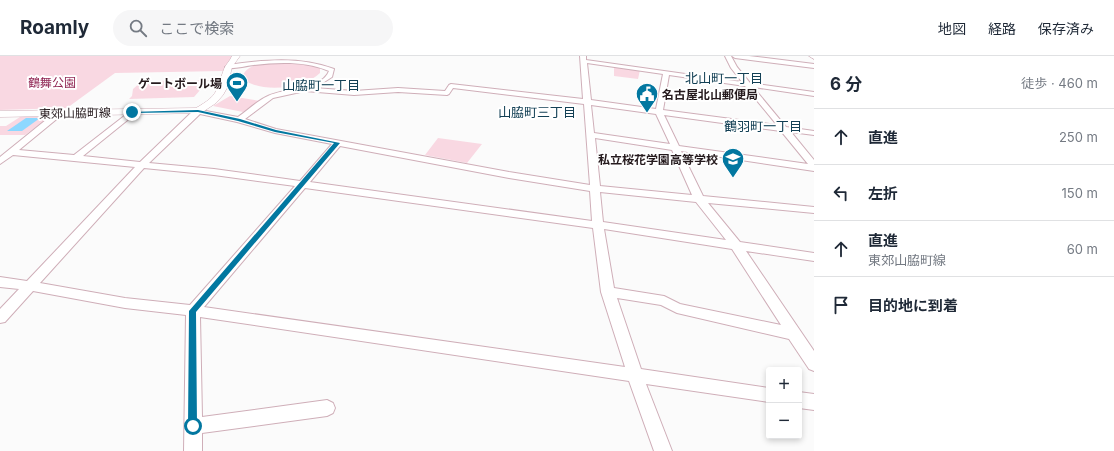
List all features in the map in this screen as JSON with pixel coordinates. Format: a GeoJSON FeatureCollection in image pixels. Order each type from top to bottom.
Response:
{"type":"FeatureCollection","features":[{"type":"Feature","properties":{"kind":"street"},"geometry":{"type":"LineString","coordinates":[[0,318],[142,165],[198,111],[218,96],[223,89],[228,68],[235,60],[236,56]]}},
{"type":"Feature","properties":{"kind":"street"},"geometry":{"type":"LineString","coordinates":[[728,56],[734,68],[814,167]]}},
{"type":"Feature","properties":{"kind":"street"},"geometry":{"type":"LineString","coordinates":[[735,56],[814,66]]}},
{"type":"Feature","properties":{"kind":"street"},"geometry":{"type":"LineString","coordinates":[[228,68],[269,59],[292,57],[323,62],[332,70],[330,76],[324,81],[307,89],[274,96],[239,120]]}},
{"type":"Feature","properties":{"kind":"street"},"geometry":{"type":"LineString","coordinates":[[663,451],[635,375],[608,292],[598,225],[596,189],[589,135],[584,58],[666,73],[814,94]]}},
{"type":"Feature","properties":{"kind":"street"},"geometry":{"type":"LineString","coordinates":[[666,73],[659,112],[699,199],[736,245],[814,364]]}},
{"type":"Feature","properties":{"kind":"street"},"geometry":{"type":"LineString","coordinates":[[307,89],[354,93],[398,90],[447,93],[451,86],[587,102],[783,130],[814,133]]}},
{"type":"Feature","properties":{"kind":"street"},"geometry":{"type":"LineString","coordinates":[[198,111],[239,120],[275,131],[509,175],[596,189],[814,210]]}},
{"type":"Feature","properties":{"kind":"street","name":"東郊山脇町線"},"geometry":{"type":"LineString","coordinates":[[0,114],[198,111]]}},
{"type":"Feature","properties":{"kind":"street"},"geometry":{"type":"LineString","coordinates":[[76,158],[132,112]]}},
{"type":"Feature","properties":{"kind":"street"},"geometry":{"type":"LineString","coordinates":[[0,161],[60,113]]}},
{"type":"Feature","properties":{"kind":"street"},"geometry":{"type":"LineString","coordinates":[[589,135],[814,167]]}},
{"type":"Feature","properties":{"kind":"street"},"geometry":{"type":"LineString","coordinates":[[193,451],[193,311],[300,185],[338,143]]}},
{"type":"Feature","properties":{"kind":"street"},"geometry":{"type":"LineString","coordinates":[[12,152],[214,172],[598,225],[814,257]]}},
{"type":"Feature","properties":{"kind":"street"},"geometry":{"type":"LineString","coordinates":[[0,282],[125,303],[193,311],[766,395]]}},
{"type":"Feature","properties":{"kind":"street"},"geometry":{"type":"LineString","coordinates":[[608,292],[664,301],[677,308],[795,334]]}},
{"type":"Feature","properties":{"kind":"street"},"geometry":{"type":"LineString","coordinates":[[802,400],[814,402]]}},
{"type":"Feature","properties":{"kind":"street"},"geometry":{"type":"LineString","coordinates":[[193,426],[327,408]]}},
{"type":"Feature","properties":{"kind":"green space","name":"鶴舞公園"},"geometry":{"type":"Polygon","coordinates":[[[0,56],[232,56],[223,71],[115,73],[67,108],[0,110],[0,56]]]}},
{"type":"Feature","properties":{"kind":"green space"},"geometry":{"type":"Polygon","coordinates":[[[289,61],[313,64],[320,68],[320,73],[303,83],[281,88],[259,86],[242,78],[249,68],[255,65],[269,62],[289,61]]]}},
{"type":"Feature","properties":{"kind":"green space"},"geometry":{"type":"Polygon","coordinates":[[[614,67],[640,70],[638,79],[614,76],[614,67]]]}},
{"type":"Feature","properties":{"kind":"green space"},"geometry":{"type":"Polygon","coordinates":[[[209,80],[194,97],[129,99],[132,96],[133,89],[141,82],[209,80]]]}},
{"type":"Feature","properties":{"kind":"green space","name":"ゲートボール場"},"geometry":{"type":"Polygon","coordinates":[[[230,96],[260,101],[243,112],[213,106],[230,96]]]}},
{"type":"Feature","properties":{"kind":"green space"},"geometry":{"type":"Polygon","coordinates":[[[20,117],[50,117],[25,135],[0,135],[0,126],[6,126],[20,117]]]}},
{"type":"Feature","properties":{"kind":"green space"},"geometry":{"type":"Polygon","coordinates":[[[438,138],[482,144],[467,163],[425,155],[438,138]]]}},
{"type":"Feature","properties":{"kind":"water"},"geometry":{"type":"Polygon","coordinates":[[[26,118],[40,118],[22,131],[7,131],[26,118]]]}},
{"type":"Feature","properties":{"kind":"place","name":"ゲートボール場"},"geometry":{"type":"Point","coordinates":[237,102]}},
{"type":"Feature","properties":{"kind":"place","name":"名古屋北山郵便局"},"geometry":{"type":"Point","coordinates":[647,114]}},
{"type":"Feature","properties":{"kind":"place","name":"私立桜花学園高等学校"},"geometry":{"type":"Point","coordinates":[733,178]}},
{"type":"Feature","properties":{"kind":"district","name":"北山町一丁目"},"geometry":{"type":"Point","coordinates":[724,78]}},
{"type":"Feature","properties":{"kind":"district","name":"山脇町一丁目"},"geometry":{"type":"Point","coordinates":[321,85]}},
{"type":"Feature","properties":{"kind":"district","name":"山脇町三丁目"},"geometry":{"type":"Point","coordinates":[537,112]}},
{"type":"Feature","properties":{"kind":"district","name":"鶴羽町一丁目"},"geometry":{"type":"Point","coordinates":[763,126]}},
{"type":"Feature","properties":{"kind":"route"},"geometry":{"type":"LineString","coordinates":[[132,112],[198,111],[239,120],[275,131],[338,143],[300,185],[193,311],[193,426]]}}]}
